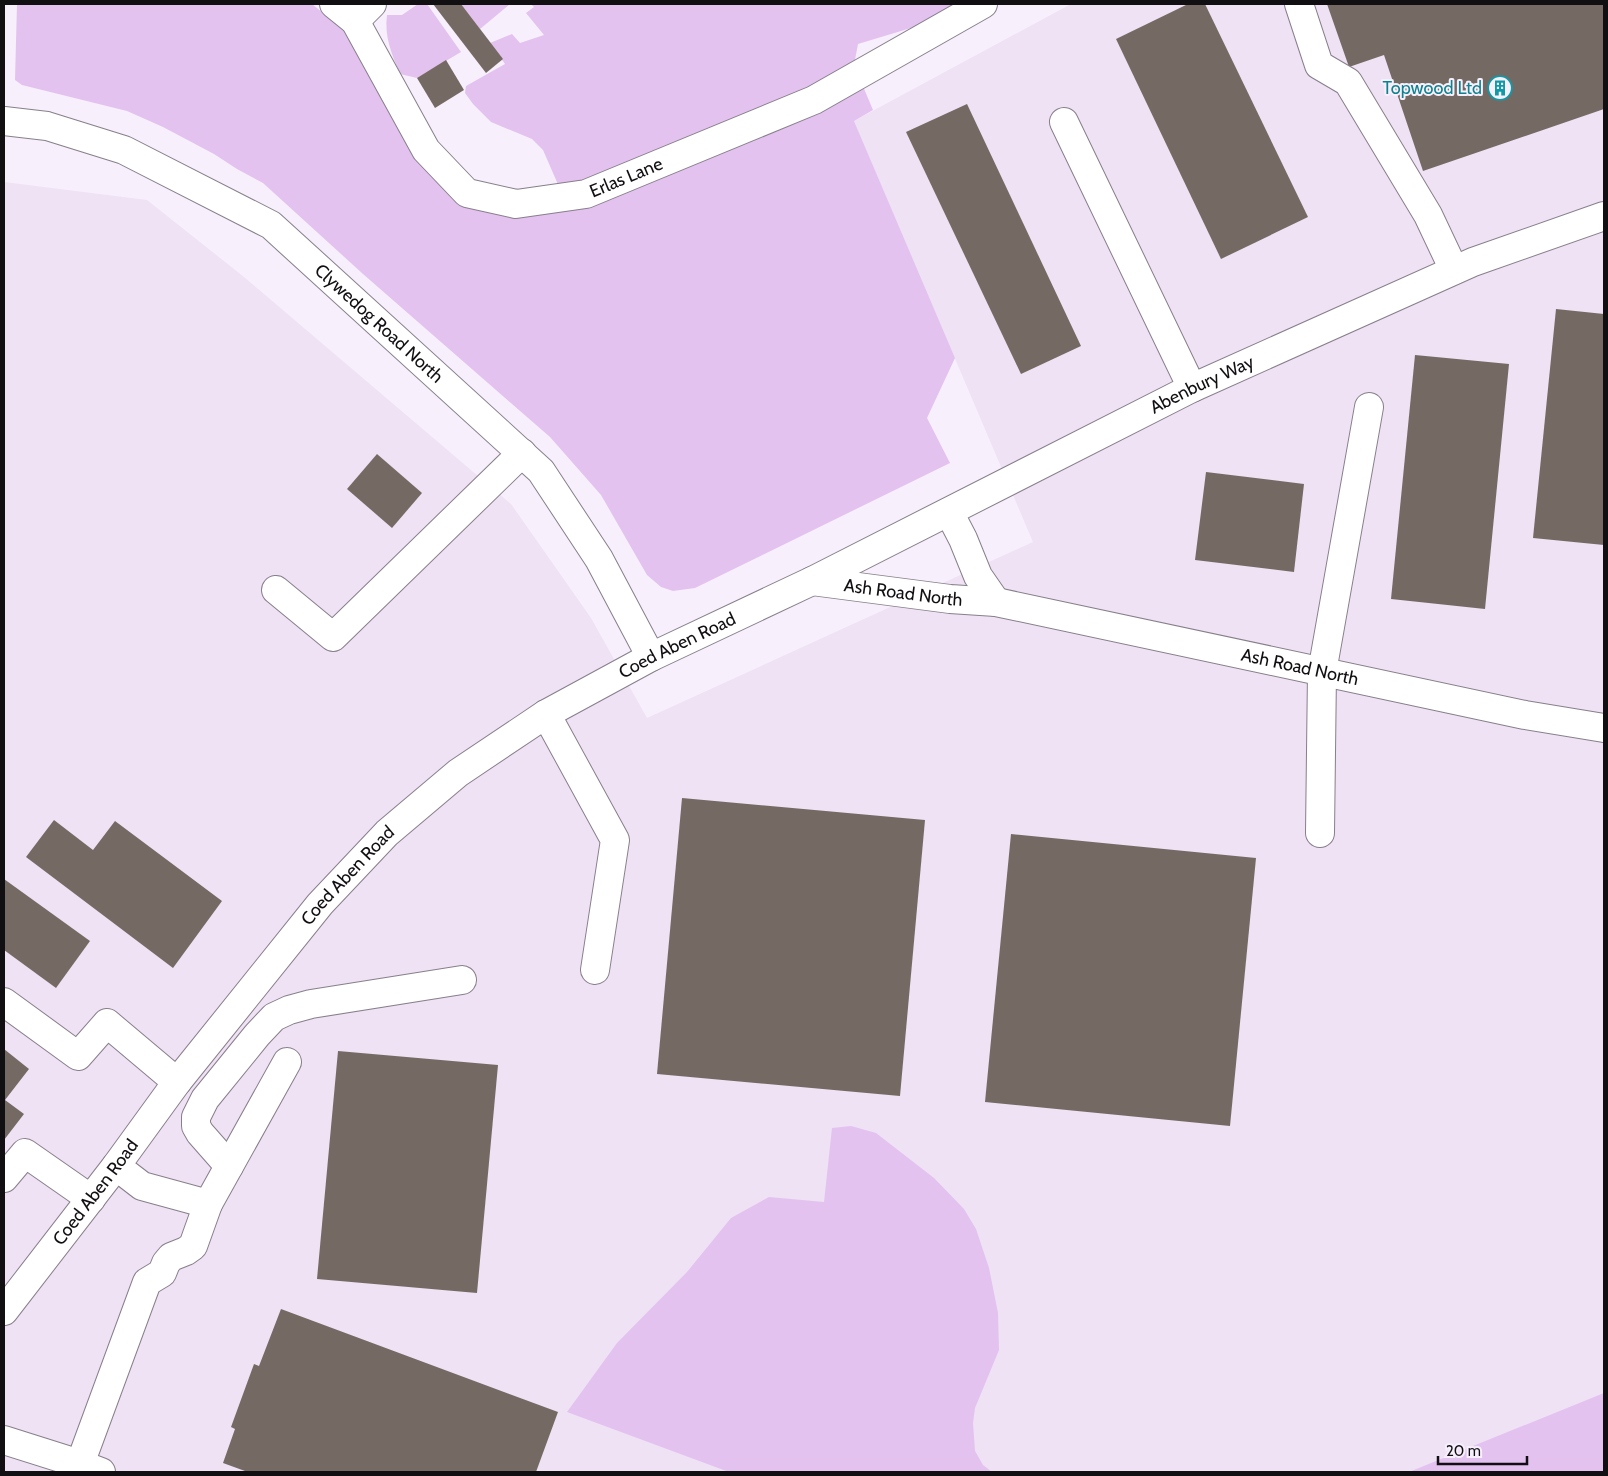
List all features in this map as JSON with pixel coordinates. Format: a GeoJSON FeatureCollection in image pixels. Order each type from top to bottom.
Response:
{"type":"FeatureCollection","features":[{"type":"Feature","properties":{"kind":"street","name":"Erlas Lane"},"geometry":{"type":"LineString","coordinates":[[334,4],[363,13],[426,150],[467,193],[516,204],[586,194],[814,100],[983,4]]}},
{"type":"Feature","properties":{"kind":"street"},"geometry":{"type":"LineString","coordinates":[[1299,4],[1319,65],[1348,82],[1428,215],[1454,270]]}},
{"type":"Feature","properties":{"kind":"street","name":"Clywedog Road North"},"geometry":{"type":"LineString","coordinates":[[4,121],[47,126],[124,150],[271,225],[541,471],[598,558],[652,657]]}},
{"type":"Feature","properties":{"kind":"street"},"geometry":{"type":"LineString","coordinates":[[1064,122],[1192,388]]}},
{"type":"Feature","properties":{"kind":"street","name":"Abenbury Way"},"geometry":{"type":"LineString","coordinates":[[812,581],[1192,388],[1473,262],[1604,216]]}},
{"type":"Feature","properties":{"kind":"street"},"geometry":{"type":"LineString","coordinates":[[1320,833],[1322,672],[1369,407]]}},
{"type":"Feature","properties":{"kind":"street"},"geometry":{"type":"LineString","coordinates":[[276,590],[333,637],[522,454]]}},
{"type":"Feature","properties":{"kind":"street","name":"Ash Road North"},"geometry":{"type":"LineString","coordinates":[[949,512],[963,539],[978,576],[996,602]]}},
{"type":"Feature","properties":{"kind":"street","name":"Ash Road North"},"geometry":{"type":"LineString","coordinates":[[812,581],[950,599],[996,602],[1525,715],[1604,728]]}},
{"type":"Feature","properties":{"kind":"street","name":"Coed Aben Road"},"geometry":{"type":"LineString","coordinates":[[4,1311],[91,1199],[178,1082],[320,904],[387,833],[458,772],[546,714],[652,657],[812,581]]}},
{"type":"Feature","properties":{"kind":"street"},"geometry":{"type":"LineString","coordinates":[[546,714],[615,840],[595,970]]}},
{"type":"Feature","properties":{"kind":"street"},"geometry":{"type":"LineString","coordinates":[[229,1166],[200,1133],[196,1126],[196,1117],[205,1099],[257,1035],[274,1018],[290,1010],[311,1004],[462,980]]}},
{"type":"Feature","properties":{"kind":"street"},"geometry":{"type":"LineString","coordinates":[[4,1002],[78,1056],[107,1023],[178,1082]]}},
{"type":"Feature","properties":{"kind":"street"},"geometry":{"type":"LineString","coordinates":[[4,1440],[91,1468],[147,1282],[162,1272],[171,1257],[186,1251],[192,1246],[208,1204],[287,1062]]}},
{"type":"Feature","properties":{"kind":"street"},"geometry":{"type":"LineString","coordinates":[[4,1178],[25,1153],[91,1199]]}},
{"type":"Feature","properties":{"kind":"street"},"geometry":{"type":"LineString","coordinates":[[116,1166],[142,1186],[208,1204]]}},
{"type":"Feature","properties":{"kind":"shaded area"},"geometry":{"type":"Polygon","coordinates":[[[17,4],[312,4],[344,30],[416,155],[463,205],[518,214],[587,207],[691,160],[676,141],[639,161],[598,179],[560,189],[543,150],[532,139],[491,122],[465,93],[466,86],[505,64],[490,43],[512,34],[520,43],[544,35],[526,13],[534,7],[531,4],[965,4],[934,21],[858,44],[854,65],[873,110],[854,121],[955,358],[927,418],[950,463],[695,588],[673,591],[661,587],[647,575],[601,495],[550,437],[363,274],[263,183],[163,127],[127,111],[22,85],[15,80],[17,4]]]}},
{"type":"Feature","properties":{"kind":"shaded area"},"geometry":{"type":"Polygon","coordinates":[[[418,4],[427,4],[461,52],[417,78],[400,74],[389,45],[386,23],[387,15],[402,15],[418,4]]]}},
{"type":"Feature","properties":{"kind":"shaded area"},"geometry":{"type":"Polygon","coordinates":[[[461,4],[510,4],[480,29],[461,4]]]}},
{"type":"Feature","properties":{"kind":"shaded area"},"geometry":{"type":"Polygon","coordinates":[[[1071,4],[1604,4],[1604,1472],[4,1472],[4,182],[147,200],[244,277],[511,504],[591,618],[647,718],[1033,542],[854,121],[1071,4]]]}},
{"type":"Feature","properties":{"kind":"shaded area"},"geometry":{"type":"Polygon","coordinates":[[[851,1126],[876,1133],[934,1178],[964,1209],[976,1229],[989,1268],[998,1313],[999,1350],[975,1408],[973,1423],[975,1451],[983,1465],[992,1472],[729,1472],[567,1412],[617,1343],[687,1272],[731,1218],[769,1197],[824,1202],[832,1128],[851,1126]]]}},
{"type":"Feature","properties":{"kind":"shaded area"},"geometry":{"type":"Polygon","coordinates":[[[1604,1393],[1604,1472],[1409,1472],[1604,1393]]]}},
{"type":"Feature","properties":{"kind":"building"},"geometry":{"type":"Polygon","coordinates":[[[433,4],[461,4],[503,59],[486,73],[433,4]]]}},
{"type":"Feature","properties":{"kind":"building"},"geometry":{"type":"Polygon","coordinates":[[[1188,4],[1205,4],[1308,217],[1221,259],[1116,39],[1188,4]]]}},
{"type":"Feature","properties":{"kind":"building","name":"Topwood Ltd"},"geometry":{"type":"Polygon","coordinates":[[[1327,4],[1604,4],[1604,109],[1423,171],[1384,55],[1349,67],[1327,4]]]}},
{"type":"Feature","properties":{"kind":"building"},"geometry":{"type":"Polygon","coordinates":[[[446,60],[464,90],[435,108],[417,78],[446,60]]]}},
{"type":"Feature","properties":{"kind":"building"},"geometry":{"type":"Polygon","coordinates":[[[967,104],[1081,346],[1021,374],[906,132],[967,104]]]}},
{"type":"Feature","properties":{"kind":"building"},"geometry":{"type":"Polygon","coordinates":[[[1556,309],[1604,314],[1604,545],[1533,538],[1556,309]]]}},
{"type":"Feature","properties":{"kind":"building"},"geometry":{"type":"Polygon","coordinates":[[[1415,355],[1509,364],[1485,609],[1391,599],[1415,355]]]}},
{"type":"Feature","properties":{"kind":"building"},"geometry":{"type":"Polygon","coordinates":[[[377,454],[422,493],[392,528],[347,489],[377,454]]]}},
{"type":"Feature","properties":{"kind":"building"},"geometry":{"type":"Polygon","coordinates":[[[1206,472],[1304,484],[1294,572],[1195,560],[1206,472]]]}},
{"type":"Feature","properties":{"kind":"building"},"geometry":{"type":"Polygon","coordinates":[[[682,798],[925,820],[900,1096],[657,1074],[682,798]]]}},
{"type":"Feature","properties":{"kind":"building"},"geometry":{"type":"Polygon","coordinates":[[[54,820],[93,850],[115,821],[222,901],[173,968],[26,857],[54,820]]]}},
{"type":"Feature","properties":{"kind":"building"},"geometry":{"type":"Polygon","coordinates":[[[1011,834],[1256,858],[1230,1126],[985,1102],[1011,834]]]}},
{"type":"Feature","properties":{"kind":"building"},"geometry":{"type":"Polygon","coordinates":[[[4,879],[90,941],[56,988],[4,950],[4,879]]]}},
{"type":"Feature","properties":{"kind":"building"},"geometry":{"type":"Polygon","coordinates":[[[4,1049],[29,1069],[5,1100],[24,1114],[4,1140],[4,1049]]]}},
{"type":"Feature","properties":{"kind":"building"},"geometry":{"type":"Polygon","coordinates":[[[338,1051],[498,1065],[477,1293],[317,1279],[338,1051]]]}},
{"type":"Feature","properties":{"kind":"building"},"geometry":{"type":"Polygon","coordinates":[[[281,1309],[558,1412],[536,1472],[244,1472],[223,1463],[235,1429],[231,1427],[254,1364],[259,1366],[281,1309]]]}},
{"type":"Feature","properties":{"kind":"place","name":"Topwood Ltd"},"geometry":{"type":"Point","coordinates":[1500,88]}}]}
